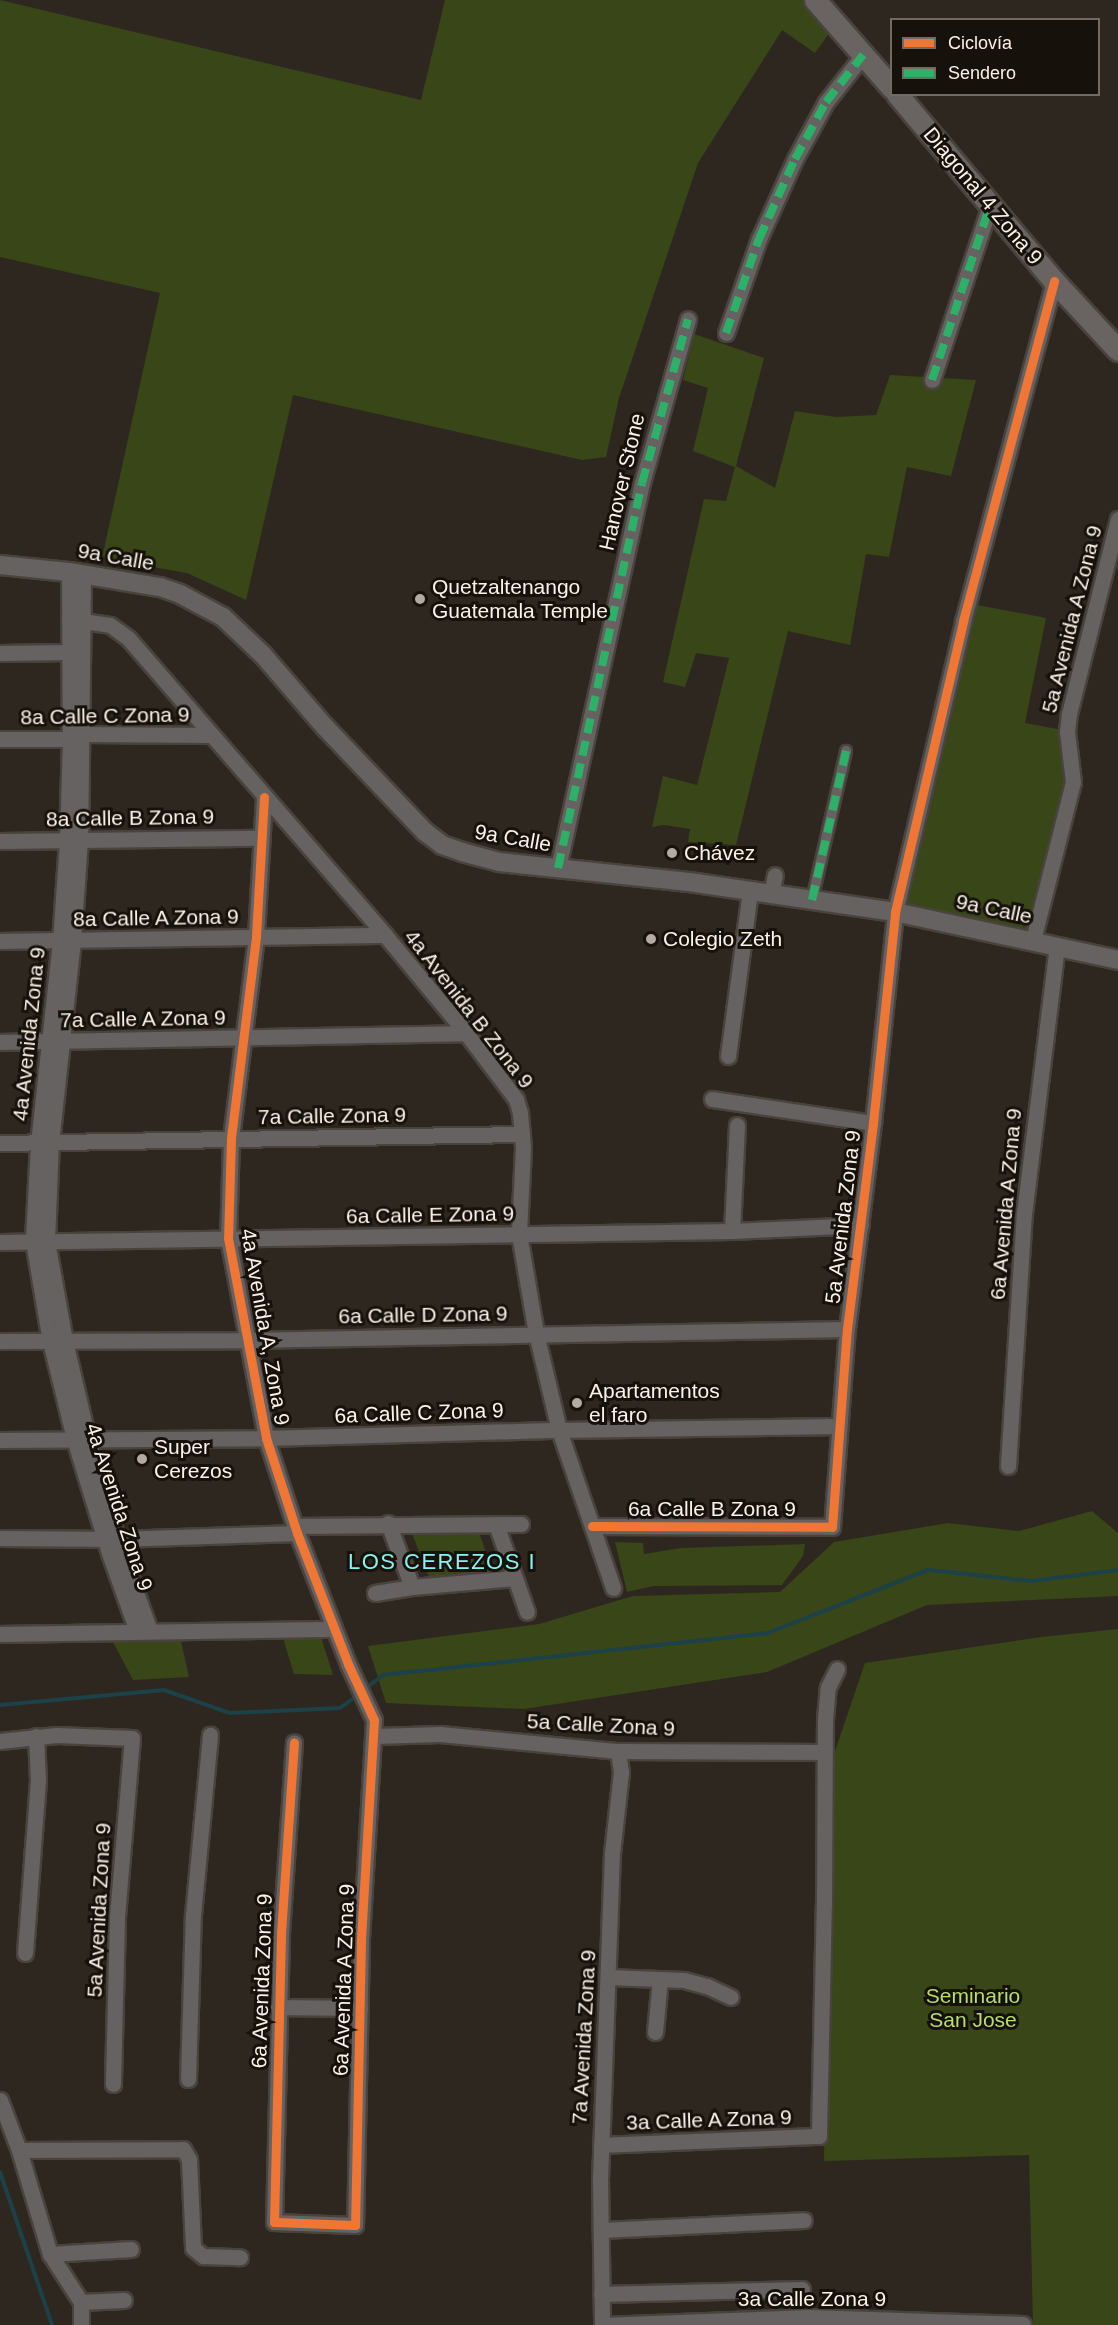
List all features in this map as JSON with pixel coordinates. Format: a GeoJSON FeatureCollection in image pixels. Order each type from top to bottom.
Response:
{"type":"FeatureCollection","features":[{"type":"Feature","properties":{"kind":"main road"},"geometry":{"type":"LineString","coordinates":[[815,0],[890,87]]}},
{"type":"Feature","properties":{"kind":"main road","name":"Diagonal 4 Zona 9"},"geometry":{"type":"LineString","coordinates":[[899,96],[1054,280],[1118,350]]}},
{"type":"Feature","properties":{"kind":"street"},"geometry":{"type":"LineString","coordinates":[[726,333],[759,239],[795,159],[826,102],[863,55]]}},
{"type":"Feature","properties":{"kind":"street"},"geometry":{"type":"LineString","coordinates":[[932,380],[991,203]]}},
{"type":"Feature","properties":{"kind":"street","name":"5a Avenida Zona 9"},"geometry":{"type":"LineString","coordinates":[[832,1527],[847,1329],[873,1123],[895,912],[963,621],[1054,280]]}},
{"type":"Feature","properties":{"kind":"street","name":"Hanover Stone"},"geometry":{"type":"LineString","coordinates":[[558,868],[642,483],[688,319]]}},
{"type":"Feature","properties":{"kind":"street","name":"5a Avenida A Zona 9"},"geometry":{"type":"LineString","coordinates":[[1033,940],[1073,782],[1067,732],[1069,714],[1118,519]]}},
{"type":"Feature","properties":{"kind":"street","name":"9a Calle"},"geometry":{"type":"LineString","coordinates":[[0,565],[76,573],[160,587],[188,598],[223,617],[263,655],[325,727],[425,832],[439,842],[480,858],[689,882],[895,912],[1118,960]]}},
{"type":"Feature","properties":{"kind":"street","name":"4a Avenida Zona 9"},"geometry":{"type":"LineString","coordinates":[[76,573],[76,736],[73,840],[67,940],[44,1143],[40,1241],[57,1341],[81,1439],[110,1538],[144,1631]]}},
{"type":"Feature","properties":{"kind":"street","name":"4a Avenida Zona 9"},"geometry":{"type":"LineString","coordinates":[[76,619],[69,652],[76,736]]}},
{"type":"Feature","properties":{"kind":"street","name":"4a Avenida B Zona 9"},"geometry":{"type":"LineString","coordinates":[[76,619],[110,625],[128,638],[385,935],[466,1033],[516,1099],[520,1113],[523,1169],[519,1234],[536,1333],[559,1430],[613,1588]]}},
{"type":"Feature","properties":{"kind":"street"},"geometry":{"type":"LineString","coordinates":[[0,652],[69,652]]}},
{"type":"Feature","properties":{"kind":"street","name":"8a Calle C Zona 9"},"geometry":{"type":"LineString","coordinates":[[0,739],[211,735]]}},
{"type":"Feature","properties":{"kind":"street"},"geometry":{"type":"LineString","coordinates":[[812,900],[846,751]]}},
{"type":"Feature","properties":{"kind":"street","name":"4a Avenida A, Zona 9"},"geometry":{"type":"LineString","coordinates":[[264,797],[256,937],[231,1139],[228,1238],[245,1340],[266,1438],[296,1530],[348,1664],[374,1720],[375,1736]]}},
{"type":"Feature","properties":{"kind":"street","name":"8a Calle B Zona 9"},"geometry":{"type":"LineString","coordinates":[[0,841],[261,838]]}},
{"type":"Feature","properties":{"kind":"street"},"geometry":{"type":"LineString","coordinates":[[771,895],[775,875]]}},
{"type":"Feature","properties":{"kind":"street"},"geometry":{"type":"LineString","coordinates":[[728,1056],[750,892]]}},
{"type":"Feature","properties":{"kind":"street","name":"8a Calle A Zona 9"},"geometry":{"type":"LineString","coordinates":[[0,940],[385,935]]}},
{"type":"Feature","properties":{"kind":"street","name":"6a Avenida A Zona 9"},"geometry":{"type":"LineString","coordinates":[[1008,1466],[1024,1214],[1056,946]]}},
{"type":"Feature","properties":{"kind":"street","name":"7a Calle A Zona 9"},"geometry":{"type":"LineString","coordinates":[[0,1041],[466,1033]]}},
{"type":"Feature","properties":{"kind":"street"},"geometry":{"type":"LineString","coordinates":[[712,1099],[873,1123]]}},
{"type":"Feature","properties":{"kind":"street"},"geometry":{"type":"LineString","coordinates":[[732,1231],[737,1125]]}},
{"type":"Feature","properties":{"kind":"street","name":"7a Calle Zona 9"},"geometry":{"type":"LineString","coordinates":[[0,1143],[522,1134]]}},
{"type":"Feature","properties":{"kind":"street","name":"6a Calle E Zona 9"},"geometry":{"type":"LineString","coordinates":[[0,1242],[732,1231],[861,1226]]}},
{"type":"Feature","properties":{"kind":"street","name":"6a Calle D Zona 9"},"geometry":{"type":"LineString","coordinates":[[0,1341],[245,1340],[847,1329]]}},
{"type":"Feature","properties":{"kind":"street","name":"6a Calle C Zona 9"},"geometry":{"type":"LineString","coordinates":[[0,1440],[266,1438],[559,1430],[839,1426]]}},
{"type":"Feature","properties":{"kind":"street"},"geometry":{"type":"LineString","coordinates":[[387,1524],[412,1587]]}},
{"type":"Feature","properties":{"kind":"street"},"geometry":{"type":"LineString","coordinates":[[0,1538],[110,1538],[387,1524],[521,1524]]}},
{"type":"Feature","properties":{"kind":"street"},"geometry":{"type":"LineString","coordinates":[[496,1524],[527,1612]]}},
{"type":"Feature","properties":{"kind":"street","name":"6a Calle B Zona 9"},"geometry":{"type":"LineString","coordinates":[[592,1526],[832,1527]]}},
{"type":"Feature","properties":{"kind":"street"},"geometry":{"type":"LineString","coordinates":[[375,1593],[412,1587],[515,1578]]}},
{"type":"Feature","properties":{"kind":"street"},"geometry":{"type":"LineString","coordinates":[[0,1634],[334,1629]]}},
{"type":"Feature","properties":{"kind":"street"},"geometry":{"type":"LineString","coordinates":[[824,1752],[828,1687],[837,1669]]}},
{"type":"Feature","properties":{"kind":"street","name":"5a Calle Zona 9"},"geometry":{"type":"LineString","coordinates":[[375,1736],[440,1734],[618,1751],[824,1752]]}},
{"type":"Feature","properties":{"kind":"street"},"geometry":{"type":"LineString","coordinates":[[188,2079],[193,1915],[210,1735]]}},
{"type":"Feature","properties":{"kind":"street"},"geometry":{"type":"LineString","coordinates":[[0,1741],[36,1736],[38,1780],[25,1953]]}},
{"type":"Feature","properties":{"kind":"street","name":"5a Avenida Zona 9"},"geometry":{"type":"LineString","coordinates":[[36,1736],[132,1738],[117,1918],[113,2084]]}},
{"type":"Feature","properties":{"kind":"street","name":"6a Avenida A Zona 9"},"geometry":{"type":"LineString","coordinates":[[355,2225],[361,1942],[375,1736]]}},
{"type":"Feature","properties":{"kind":"street","name":"6a Avenida Zona 9"},"geometry":{"type":"LineString","coordinates":[[294,1742],[280,1933],[274,2222],[355,2225]]}},
{"type":"Feature","properties":{"kind":"street","name":"7a Avenida Zona 9"},"geometry":{"type":"LineString","coordinates":[[602,2325],[601,2145],[612,1853],[621,1779],[618,1751]]}},
{"type":"Feature","properties":{"kind":"street","name":"3a Calle A Zona 9"},"geometry":{"type":"LineString","coordinates":[[601,2145],[819,2136],[824,1904],[824,1752]]}},
{"type":"Feature","properties":{"kind":"street"},"geometry":{"type":"LineString","coordinates":[[608,1977],[693,1982],[730,1997]]}},
{"type":"Feature","properties":{"kind":"street"},"geometry":{"type":"LineString","coordinates":[[655,2031],[660,1979]]}},
{"type":"Feature","properties":{"kind":"street"},"geometry":{"type":"LineString","coordinates":[[278,2007],[360,2008]]}},
{"type":"Feature","properties":{"kind":"street"},"geometry":{"type":"LineString","coordinates":[[0,2100],[19,2150],[50,2254],[81,2302],[81,2325]]}},
{"type":"Feature","properties":{"kind":"street"},"geometry":{"type":"LineString","coordinates":[[19,2150],[178,2148],[186,2152],[189,2159],[193,2248],[203,2256],[240,2257]]}},
{"type":"Feature","properties":{"kind":"street"},"geometry":{"type":"LineString","coordinates":[[602,2230],[804,2220]]}},
{"type":"Feature","properties":{"kind":"street"},"geometry":{"type":"LineString","coordinates":[[50,2254],[131,2249]]}},
{"type":"Feature","properties":{"kind":"street"},"geometry":{"type":"LineString","coordinates":[[601,2294],[802,2289]]}},
{"type":"Feature","properties":{"kind":"street"},"geometry":{"type":"LineString","coordinates":[[81,2302],[124,2300]]}},
{"type":"Feature","properties":{"kind":"street","name":"3a Calle Zona 9"},"geometry":{"type":"LineString","coordinates":[[602,2325],[809,2318],[1023,2324]]}},
{"type":"Feature","properties":{"kind":"green space"},"geometry":{"type":"Polygon","coordinates":[[[0,0],[421,100],[445,0],[809,0],[832,29],[815,53],[782,30],[698,163],[619,398],[606,457],[582,460],[293,395],[246,600],[187,573],[102,558],[160,293],[0,257],[0,0]]]}},
{"type":"Feature","properties":{"kind":"green space"},"geometry":{"type":"Polygon","coordinates":[[[694,334],[764,358],[736,466],[775,488],[795,411],[836,417],[876,415],[890,375],[976,380],[951,476],[907,467],[889,557],[866,554],[850,645],[788,631],[736,845],[688,842],[690,829],[664,825],[652,827],[663,776],[697,785],[729,658],[696,653],[685,687],[663,682],[704,499],[726,501],[735,467],[693,451],[708,388],[683,380],[694,334]]]}},
{"type":"Feature","properties":{"kind":"green space"},"geometry":{"type":"Polygon","coordinates":[[[972,604],[1046,618],[1025,723],[1062,730],[1071,778],[1030,933],[900,909],[972,604]]]}},
{"type":"Feature","properties":{"kind":"green space"},"geometry":{"type":"Polygon","coordinates":[[[1092,1511],[1118,1533],[1118,1596],[927,1605],[767,1672],[524,1709],[386,1703],[368,1646],[539,1624],[633,1596],[780,1592],[834,1542],[948,1523],[1019,1531],[1092,1511]]]}},
{"type":"Feature","properties":{"kind":"green space"},"geometry":{"type":"Polygon","coordinates":[[[478,1529],[493,1573],[429,1577],[411,1531],[478,1529]]]}},
{"type":"Feature","properties":{"kind":"green space"},"geometry":{"type":"Polygon","coordinates":[[[615,1542],[643,1543],[644,1554],[681,1548],[805,1544],[803,1556],[782,1585],[654,1586],[627,1592],[615,1542]]]}},
{"type":"Feature","properties":{"kind":"green space","name":"Seminario San Jose"},"geometry":{"type":"Polygon","coordinates":[[[1118,1629],[1118,2325],[1033,2325],[1029,2155],[824,2161],[830,1766],[865,1663],[1041,1637],[1118,1629]]]}},
{"type":"Feature","properties":{"kind":"green space"},"geometry":{"type":"Polygon","coordinates":[[[320,1634],[333,1675],[294,1674],[282,1635],[320,1634]]]}},
{"type":"Feature","properties":{"kind":"green space"},"geometry":{"type":"Polygon","coordinates":[[[111,1638],[181,1641],[189,1677],[133,1680],[111,1638]]]}},
{"type":"Feature","properties":{"kind":"waterway"},"geometry":{"type":"LineString","coordinates":[[365,1689],[383,1675],[768,1633],[928,1570],[1032,1581],[1118,1570]]}},
{"type":"Feature","properties":{"kind":"waterway"},"geometry":{"type":"LineString","coordinates":[[0,1705],[164,1690],[230,1713],[340,1708],[359,1694]]}},
{"type":"Feature","properties":{"kind":"waterway"},"geometry":{"type":"LineString","coordinates":[[0,2172],[52,2325]]}},
{"type":"Feature","properties":{"kind":"marked path"},"geometry":{"type":"LineString","coordinates":[[726,333],[759,239],[795,159],[826,102],[863,55]]}},
{"type":"Feature","properties":{"kind":"marked path"},"geometry":{"type":"LineString","coordinates":[[932,380],[991,203]]}},
{"type":"Feature","properties":{"kind":"marked path"},"geometry":{"type":"LineString","coordinates":[[558,868],[642,483],[688,319]]}},
{"type":"Feature","properties":{"kind":"marked path"},"geometry":{"type":"LineString","coordinates":[[812,900],[846,751]]}},
{"type":"Feature","properties":{"kind":"cycle path"},"geometry":{"type":"LineString","coordinates":[[592,1526],[832,1527],[847,1329],[873,1123],[895,912],[963,621],[1054,281]]}},
{"type":"Feature","properties":{"kind":"cycle path"},"geometry":{"type":"LineString","coordinates":[[264,797],[256,937],[231,1139],[228,1238],[266,1438],[297,1533],[348,1664],[374,1720],[361,1942],[355,2225],[274,2222],[281,1933],[294,1742]]}},
{"type":"Feature","properties":{"kind":"place","name":"Quetzaltenango Guatemala Temple"},"geometry":{"type":"Point","coordinates":[420,599]}},
{"type":"Feature","properties":{"kind":"place","name":"Chávez"},"geometry":{"type":"Point","coordinates":[672,853]}},
{"type":"Feature","properties":{"kind":"place","name":"Colegio Zeth"},"geometry":{"type":"Point","coordinates":[651,939]}},
{"type":"Feature","properties":{"kind":"place","name":"Apartamentos el faro"},"geometry":{"type":"Point","coordinates":[577,1403]}},
{"type":"Feature","properties":{"kind":"place","name":"Super Cerezos"},"geometry":{"type":"Point","coordinates":[142,1459]}},
{"type":"Feature","properties":{"kind":"district","name":"LOS CEREZOS I"},"geometry":{"type":"Point","coordinates":[442,1562]}}]}
